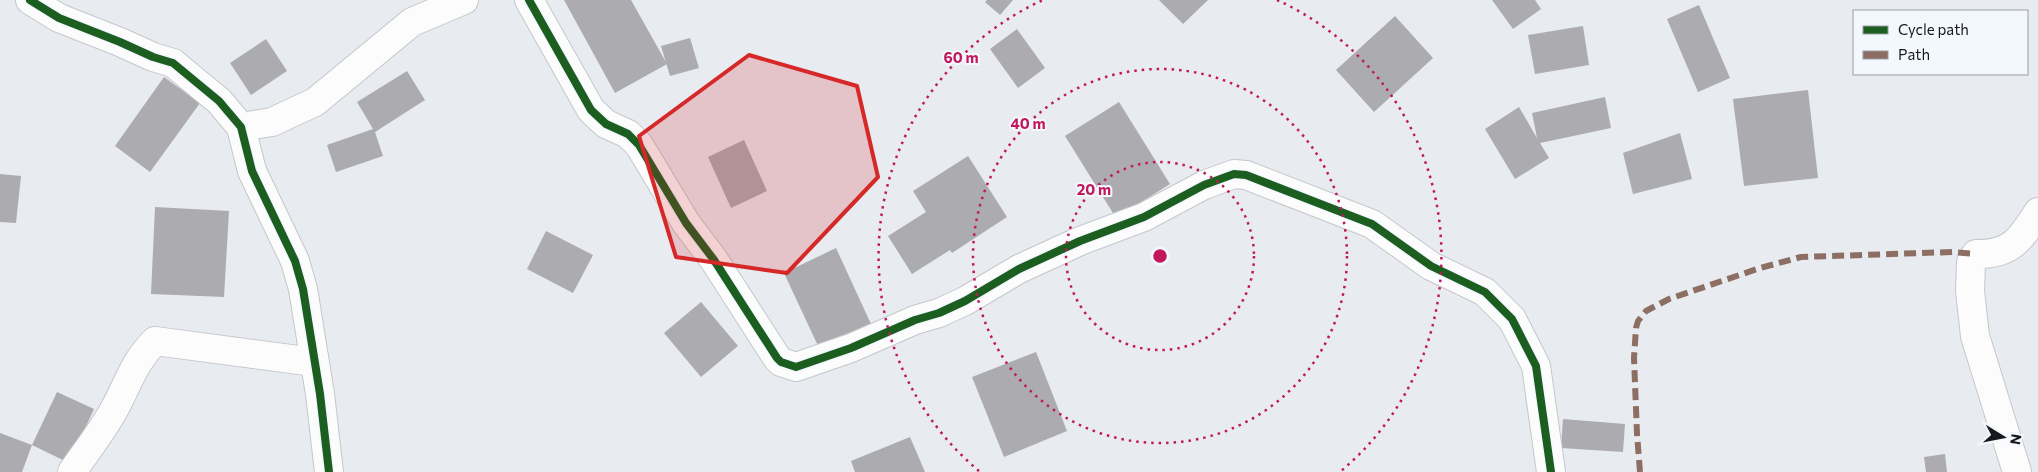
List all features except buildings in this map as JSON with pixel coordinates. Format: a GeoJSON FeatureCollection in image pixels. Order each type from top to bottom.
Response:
{"type":"FeatureCollection","features":[{"type":"Feature","properties":{"kind":"street"},"geometry":{"type":"LineString","coordinates":[[30,0],[59,18],[153,57],[173,63],[219,101],[241,127],[252,171],[295,261],[308,313],[329,472]]}},
{"type":"Feature","properties":{"kind":"street"},"geometry":{"type":"LineString","coordinates":[[241,127],[272,122],[315,102],[412,22],[464,0]]}},
{"type":"Feature","properties":{"kind":"street"},"geometry":{"type":"LineString","coordinates":[[528,0],[591,110],[606,124],[628,134],[639,145],[686,224],[714,260],[781,362],[796,367],[851,348],[915,320],[939,313],[965,301],[1019,270],[1080,241],[1144,217],[1204,185],[1234,174],[1246,175],[1372,224],[1431,266],[1485,292],[1512,319],[1536,366],[1551,472]]}},
{"type":"Feature","properties":{"kind":"street"},"geometry":{"type":"LineString","coordinates":[[2017,472],[1975,336],[1970,291],[1971,262],[1976,254],[1997,252],[2014,244],[2023,235],[2038,212]]}},
{"type":"Feature","properties":{"kind":"street"},"geometry":{"type":"LineString","coordinates":[[72,472],[117,405],[134,366],[144,351],[155,341],[314,362]]}},
{"type":"Feature","properties":{"kind":"highlighted area"},"geometry":{"type":"Polygon","coordinates":[[[749,55],[857,86],[878,177],[787,273],[676,257],[639,136],[749,55]]]}},
{"type":"Feature","properties":{"kind":"marked path"},"geometry":{"type":"LineString","coordinates":[[1640,472],[1634,358],[1636,328],[1638,321],[1646,311],[1669,299],[1760,268],[1801,257],[1953,252],[1976,254]]}},
{"type":"Feature","properties":{"kind":"cycle path"},"geometry":{"type":"LineString","coordinates":[[30,0],[59,18],[153,57],[173,63],[219,101],[241,127],[252,171],[295,261],[303,289],[320,394],[329,472]]}},
{"type":"Feature","properties":{"kind":"cycle path"},"geometry":{"type":"LineString","coordinates":[[529,0],[591,110],[606,124],[628,134],[639,145],[686,223],[714,260],[781,362],[796,367],[851,348],[915,320],[939,313],[965,301],[1019,269],[1080,241],[1144,217],[1204,185],[1234,174],[1246,175],[1372,224],[1431,266],[1485,292],[1512,319],[1536,366],[1551,472]]}}]}
